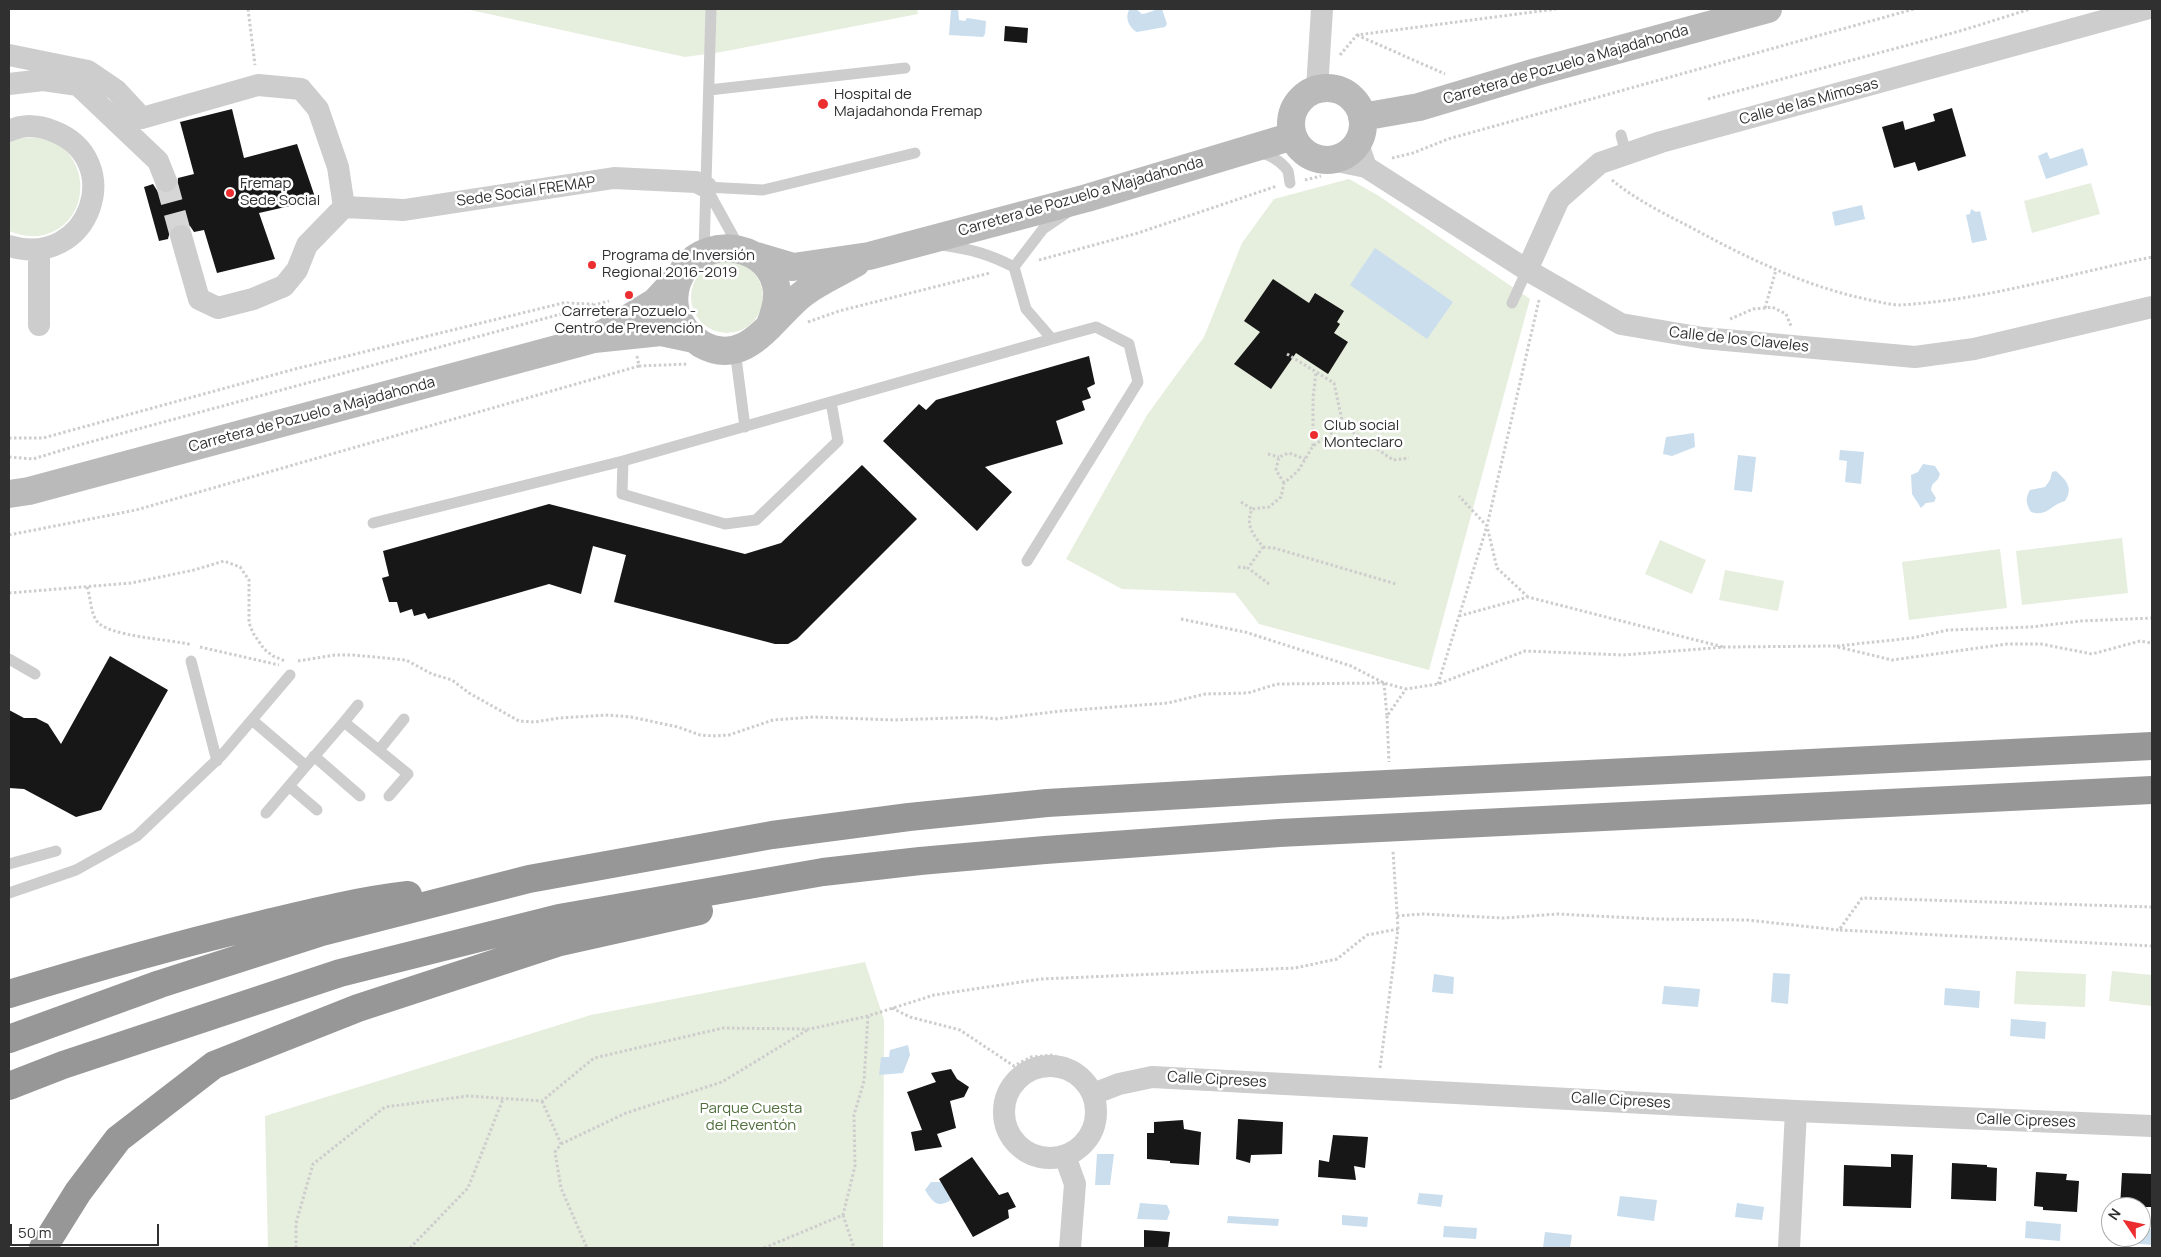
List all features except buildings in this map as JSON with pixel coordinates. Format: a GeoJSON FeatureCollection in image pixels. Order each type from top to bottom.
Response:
{"type":"FeatureCollection","features":[{"type":"Feature","properties":{"kind":"highway"},"geometry":{"type":"LineString","coordinates":[[9,994],[114,961],[362,901],[529,879],[772,834],[908,817],[1047,803],[2152,746]]}},
{"type":"Feature","properties":{"kind":"highway"},"geometry":{"type":"LineString","coordinates":[[9,1086],[63,1065],[350,970],[559,918],[823,872],[1045,850],[1279,834],[2152,790]]}},
{"type":"Feature","properties":{"kind":"highway"},"geometry":{"type":"LineString","coordinates":[[43,1248],[78,1192],[118,1139],[214,1066],[358,1008],[560,942],[698,912],[823,872]]}},
{"type":"Feature","properties":{"kind":"highway"},"geometry":{"type":"LineString","coordinates":[[9,1039],[160,984],[322,932],[529,879]]}},
{"type":"Feature","properties":{"kind":"street"},"geometry":{"type":"LineString","coordinates":[[1317,90],[1322,9]]}},
{"type":"Feature","properties":{"kind":"street","name":"Carretera de Pozuelo a Majadahonda"},"geometry":{"type":"LineString","coordinates":[[1362,117],[1418,107],[1768,9]]}},
{"type":"Feature","properties":{"kind":"street","name":"Calle de las Mimosas"},"geometry":{"type":"LineString","coordinates":[[1536,275],[1559,199],[1624,144],[1661,142],[2146,9]]}},
{"type":"Feature","properties":{"kind":"street"},"geometry":{"type":"LineString","coordinates":[[9,55],[88,70],[116,90],[142,118],[162,171],[78,85],[43,80],[9,84]]}},
{"type":"Feature","properties":{"kind":"street"},"geometry":{"type":"LineString","coordinates":[[142,118],[258,85],[302,89],[318,109],[338,167],[344,208],[308,245],[297,270],[284,286],[253,299],[218,308],[199,299],[181,236]]}},
{"type":"Feature","properties":{"kind":"street"},"geometry":{"type":"LineString","coordinates":[[1328,88],[1340,90],[1351,97],[1358,106],[1362,117],[1362,155],[1320,160],[1308,155],[1299,147],[1293,136],[1291,125],[1292,113],[1306,94],[1317,90],[1328,88]]}},
{"type":"Feature","properties":{"kind":"street"},"geometry":{"type":"LineString","coordinates":[[9,131],[16,128],[42,126],[65,135],[84,153],[93,177],[93,202],[82,225],[63,242],[39,250],[22,250],[9,246]]}},
{"type":"Feature","properties":{"kind":"street","name":"Carretera de Pozuelo a Majadahonda"},"geometry":{"type":"LineString","coordinates":[[748,252],[793,267],[869,256],[1087,198],[1293,136]]}},
{"type":"Feature","properties":{"kind":"street","name":"Calle de los Claveles"},"geometry":{"type":"LineString","coordinates":[[1362,155],[1536,275],[1621,324],[1703,338],[1915,357],[1974,349],[2152,307]]}},
{"type":"Feature","properties":{"kind":"street","name":"Sede Social FREMAP"},"geometry":{"type":"LineString","coordinates":[[344,208],[404,210],[614,178],[696,182],[706,187]]}},
{"type":"Feature","properties":{"kind":"street"},"geometry":{"type":"LineString","coordinates":[[721,247],[748,252],[769,271],[777,289],[776,309],[769,327],[754,342],[735,350],[720,350],[706,347],[694,339],[682,327],[675,310],[674,293],[679,276],[690,262],[704,252],[721,247]]}},
{"type":"Feature","properties":{"kind":"street"},"geometry":{"type":"LineString","coordinates":[[39,250],[39,325]]}},
{"type":"Feature","properties":{"kind":"street","name":"Carretera de Pozuelo a Majadahonda"},"geometry":{"type":"LineString","coordinates":[[769,327],[804,293],[869,256]]}},
{"type":"Feature","properties":{"kind":"street","name":"Carretera de Pozuelo a Majadahonda"},"geometry":{"type":"LineString","coordinates":[[594,339],[654,302],[679,276]]}},
{"type":"Feature","properties":{"kind":"street","name":"Carretera de Pozuelo a Majadahonda"},"geometry":{"type":"LineString","coordinates":[[16,495],[594,339],[661,332],[694,339]]}},
{"type":"Feature","properties":{"kind":"street"},"geometry":{"type":"LineString","coordinates":[[1043,1066],[1058,1067],[1073,1072],[1085,1081],[1094,1084],[1095,1124],[1088,1138],[1078,1149],[1065,1156],[1050,1159],[1034,1156],[1021,1149],[1011,1137],[1005,1123],[1004,1108],[1008,1093],[1016,1080],[1028,1071],[1043,1066]]}},
{"type":"Feature","properties":{"kind":"street","name":"Calle Cipreses"},"geometry":{"type":"LineString","coordinates":[[1094,1084],[1119,1084],[1152,1077],[1796,1111],[2152,1126]]}},
{"type":"Feature","properties":{"kind":"street"},"geometry":{"type":"LineString","coordinates":[[1789,1248],[1796,1111]]}},
{"type":"Feature","properties":{"kind":"street"},"geometry":{"type":"LineString","coordinates":[[1065,1156],[1075,1184],[1070,1248]]}},
{"type":"Feature","properties":{"kind":"lane"},"geometry":{"type":"LineString","coordinates":[[704,252],[711,9]]}},
{"type":"Feature","properties":{"kind":"lane"},"geometry":{"type":"LineString","coordinates":[[709,90],[905,68]]}},
{"type":"Feature","properties":{"kind":"lane"},"geometry":{"type":"LineString","coordinates":[[706,187],[763,190],[915,153]]}},
{"type":"Feature","properties":{"kind":"lane"},"geometry":{"type":"LineString","coordinates":[[1235,154],[1262,153],[1269,156],[1288,171],[1290,183]]}},
{"type":"Feature","properties":{"kind":"lane"},"geometry":{"type":"LineString","coordinates":[[706,187],[748,252]]}},
{"type":"Feature","properties":{"kind":"lane"},"geometry":{"type":"LineString","coordinates":[[1014,267],[1043,229],[1087,198]]}},
{"type":"Feature","properties":{"kind":"lane"},"geometry":{"type":"LineString","coordinates":[[918,243],[969,249],[992,256],[1014,267],[1026,309],[1052,339]]}},
{"type":"Feature","properties":{"kind":"lane"},"geometry":{"type":"LineString","coordinates":[[1512,303],[1536,275]]}},
{"type":"Feature","properties":{"kind":"lane"},"geometry":{"type":"LineString","coordinates":[[374,523],[624,461],[1096,327],[1129,344],[1138,382],[1027,561]]}},
{"type":"Feature","properties":{"kind":"lane"},"geometry":{"type":"LineString","coordinates":[[735,350],[745,427]]}},
{"type":"Feature","properties":{"kind":"lane"},"geometry":{"type":"LineString","coordinates":[[624,461],[622,494],[725,524],[756,520],[838,440],[831,402]]}},
{"type":"Feature","properties":{"kind":"lane"},"geometry":{"type":"LineString","coordinates":[[9,659],[35,674]]}},
{"type":"Feature","properties":{"kind":"lane"},"geometry":{"type":"LineString","coordinates":[[191,660],[216,760]]}},
{"type":"Feature","properties":{"kind":"lane"},"geometry":{"type":"LineString","coordinates":[[9,892],[76,870],[136,836],[216,760],[252,720],[288,669]]}},
{"type":"Feature","properties":{"kind":"lane"},"geometry":{"type":"LineString","coordinates":[[266,813],[358,705]]}},
{"type":"Feature","properties":{"kind":"lane"},"geometry":{"type":"LineString","coordinates":[[379,750],[404,719]]}},
{"type":"Feature","properties":{"kind":"lane"},"geometry":{"type":"LineString","coordinates":[[252,720],[360,796]]}},
{"type":"Feature","properties":{"kind":"lane"},"geometry":{"type":"LineString","coordinates":[[344,722],[408,774],[389,796]]}},
{"type":"Feature","properties":{"kind":"lane"},"geometry":{"type":"LineString","coordinates":[[289,786],[317,810]]}},
{"type":"Feature","properties":{"kind":"lane"},"geometry":{"type":"LineString","coordinates":[[9,864],[56,851]]}},
{"type":"Feature","properties":{"kind":"path"},"geometry":{"type":"LineString","coordinates":[[248,9],[258,85]]}},
{"type":"Feature","properties":{"kind":"path"},"geometry":{"type":"LineString","coordinates":[[1462,94],[1458,80],[1357,35],[1556,9]]}},
{"type":"Feature","properties":{"kind":"path"},"geometry":{"type":"LineString","coordinates":[[1708,99],[1960,31],[2030,9]]}},
{"type":"Feature","properties":{"kind":"path"},"geometry":{"type":"LineString","coordinates":[[1596,167],[1618,185],[1655,208],[1776,270],[1843,294],[1898,305],[1957,298],[2024,286],[2086,270],[2152,257]]}},
{"type":"Feature","properties":{"kind":"path"},"geometry":{"type":"LineString","coordinates":[[1764,308],[1776,270]]}},
{"type":"Feature","properties":{"kind":"path"},"geometry":{"type":"LineString","coordinates":[[1438,684],[1487,526],[1536,309],[1536,275]]}},
{"type":"Feature","properties":{"kind":"path"},"geometry":{"type":"LineString","coordinates":[[9,438],[43,438],[295,369],[563,303],[598,304]]}},
{"type":"Feature","properties":{"kind":"path"},"geometry":{"type":"LineString","coordinates":[[1287,354],[1334,383],[1343,425],[1392,460],[1409,458]]}},
{"type":"Feature","properties":{"kind":"path"},"geometry":{"type":"LineString","coordinates":[[9,535],[136,510],[639,366]]}},
{"type":"Feature","properties":{"kind":"path"},"geometry":{"type":"LineString","coordinates":[[1313,446],[1311,418],[1316,372]]}},
{"type":"Feature","properties":{"kind":"path"},"geometry":{"type":"LineString","coordinates":[[1242,502],[1252,509],[1269,507],[1281,497],[1284,484],[1298,471],[1313,446],[1343,425]]}},
{"type":"Feature","properties":{"kind":"path"},"geometry":{"type":"LineString","coordinates":[[1268,454],[1279,457],[1289,453],[1305,459]]}},
{"type":"Feature","properties":{"kind":"path"},"geometry":{"type":"LineString","coordinates":[[1279,457],[1276,470],[1284,484]]}},
{"type":"Feature","properties":{"kind":"path"},"geometry":{"type":"LineString","coordinates":[[1458,496],[1487,526],[1497,568],[1528,597],[1726,647]]}},
{"type":"Feature","properties":{"kind":"path"},"geometry":{"type":"LineString","coordinates":[[1252,509],[1248,519],[1250,531],[1263,547],[1274,548],[1396,584]]}},
{"type":"Feature","properties":{"kind":"path"},"geometry":{"type":"LineString","coordinates":[[1248,568],[1263,547]]}},
{"type":"Feature","properties":{"kind":"path"},"geometry":{"type":"LineString","coordinates":[[9,593],[131,584],[194,570],[224,561],[240,567],[249,580],[249,623],[253,633],[264,649],[273,656],[286,661],[301,661]]}},
{"type":"Feature","properties":{"kind":"path"},"geometry":{"type":"LineString","coordinates":[[1238,567],[1248,568],[1269,584]]}},
{"type":"Feature","properties":{"kind":"path"},"geometry":{"type":"LineString","coordinates":[[87,587],[90,597],[90,609],[97,622],[109,630],[179,642],[279,665],[288,669]]}},
{"type":"Feature","properties":{"kind":"path"},"geometry":{"type":"LineString","coordinates":[[1459,616],[1528,597]]}},
{"type":"Feature","properties":{"kind":"path"},"geometry":{"type":"LineString","coordinates":[[1181,619],[1245,632],[1351,666],[1384,683],[1406,689],[1438,684],[1525,651],[1623,655],[1726,647],[1834,646],[1912,638],[1948,630],[2031,627],[2081,620],[2152,618]]}},
{"type":"Feature","properties":{"kind":"path"},"geometry":{"type":"LineString","coordinates":[[1834,646],[1892,660],[1949,654],[2007,644],[2042,644],[2092,654],[2140,640],[2152,643]]}},
{"type":"Feature","properties":{"kind":"path"},"geometry":{"type":"LineString","coordinates":[[294,662],[353,655],[406,660],[432,674],[452,680],[469,693],[519,721],[535,722],[559,718],[608,715],[631,717],[678,727],[700,735],[713,736],[729,734],[773,720],[814,717],[854,720],[980,717],[995,719],[1061,711],[1168,703],[1205,694],[1248,693],[1277,684],[1384,683]]}},
{"type":"Feature","properties":{"kind":"path"},"geometry":{"type":"LineString","coordinates":[[1384,683],[1387,716],[1406,689]]}},
{"type":"Feature","properties":{"kind":"path"},"geometry":{"type":"LineString","coordinates":[[1377,1088],[1398,929],[1395,893]]}},
{"type":"Feature","properties":{"kind":"path"},"geometry":{"type":"LineString","coordinates":[[1839,930],[1862,898],[2152,907]]}},
{"type":"Feature","properties":{"kind":"path"},"geometry":{"type":"LineString","coordinates":[[1397,916],[1422,914],[1504,918],[1556,914],[1655,919],[1747,920],[1839,930],[2152,946]]}},
{"type":"Feature","properties":{"kind":"path"},"geometry":{"type":"LineString","coordinates":[[296,1248],[296,1222],[313,1164],[385,1107],[468,1096],[542,1101],[594,1058],[723,1028],[810,1029],[868,1016],[934,995],[1041,978],[1296,968],[1337,959],[1367,935],[1398,929]]}},
{"type":"Feature","properties":{"kind":"path"},"geometry":{"type":"LineString","coordinates":[[892,1008],[910,1017],[960,1030],[1014,1066],[1031,1057],[1053,1055],[1094,1084]]}},
{"type":"Feature","properties":{"kind":"path"},"geometry":{"type":"LineString","coordinates":[[854,1248],[843,1215],[855,1166],[854,1115],[864,1081],[868,1016]]}},
{"type":"Feature","properties":{"kind":"path"},"geometry":{"type":"LineString","coordinates":[[587,1248],[562,1188],[554,1152],[561,1144],[626,1113],[722,1082],[810,1029]]}},
{"type":"Feature","properties":{"kind":"path"},"geometry":{"type":"LineString","coordinates":[[410,1248],[468,1188],[504,1098]]}},
{"type":"Feature","properties":{"kind":"path"},"geometry":{"type":"LineString","coordinates":[[542,1101],[561,1144]]}},
{"type":"Feature","properties":{"kind":"path"},"geometry":{"type":"LineString","coordinates":[[764,1248],[843,1215]]}},
{"type":"Feature","properties":{"kind":"green space"},"geometry":{"type":"Polygon","coordinates":[[[466,9],[917,9],[918,14],[721,52],[685,57],[466,9]]]}},
{"type":"Feature","properties":{"kind":"green space"},"geometry":{"type":"Polygon","coordinates":[[[40,137],[60,145],[72,158],[78,170],[80,197],[68,221],[57,229],[43,235],[26,236],[9,231],[9,143],[19,138],[40,137]]]}},
{"type":"Feature","properties":{"kind":"green space","name":"Club social Monteclaro"},"geometry":{"type":"Polygon","coordinates":[[[1349,179],[1379,196],[1530,299],[1429,670],[1259,624],[1235,593],[1122,589],[1066,559],[1147,415],[1204,337],[1242,243],[1274,199],[1349,179]]]}},
{"type":"Feature","properties":{"kind":"green space"},"geometry":{"type":"Polygon","coordinates":[[[2091,183],[2100,214],[2032,233],[2024,201],[2091,183]]]}},
{"type":"Feature","properties":{"kind":"green space"},"geometry":{"type":"Polygon","coordinates":[[[727,261],[747,267],[757,277],[763,297],[757,317],[747,327],[727,333],[707,327],[697,317],[691,297],[697,277],[707,267],[727,261]]]}},
{"type":"Feature","properties":{"kind":"green space"},"geometry":{"type":"Polygon","coordinates":[[[2122,538],[2128,593],[2022,605],[2016,551],[2122,538]]]}},
{"type":"Feature","properties":{"kind":"green space"},"geometry":{"type":"Polygon","coordinates":[[[1660,540],[1706,560],[1692,594],[1645,574],[1660,540]]]}},
{"type":"Feature","properties":{"kind":"green space"},"geometry":{"type":"Polygon","coordinates":[[[2000,549],[2007,608],[1909,620],[1902,562],[2000,549]]]}},
{"type":"Feature","properties":{"kind":"green space"},"geometry":{"type":"Polygon","coordinates":[[[1725,570],[1784,581],[1778,611],[1719,600],[1725,570]]]}},
{"type":"Feature","properties":{"kind":"green space","name":"Parque Cuesta del Reventón"},"geometry":{"type":"Polygon","coordinates":[[[865,962],[884,1020],[883,1248],[268,1248],[265,1116],[591,1015],[865,962]]]}},
{"type":"Feature","properties":{"kind":"green space"},"geometry":{"type":"Polygon","coordinates":[[[2016,971],[2086,974],[2085,1007],[2014,1004],[2016,971]]]}},
{"type":"Feature","properties":{"kind":"green space"},"geometry":{"type":"Polygon","coordinates":[[[2112,971],[2152,975],[2152,1006],[2109,1001],[2112,971]]]}},
{"type":"Feature","properties":{"kind":"water"},"geometry":{"type":"Polygon","coordinates":[[[951,9],[958,9],[959,20],[965,21],[967,18],[986,21],[983,37],[949,35],[951,9]]]}},
{"type":"Feature","properties":{"kind":"water"},"geometry":{"type":"Polygon","coordinates":[[[1130,9],[1136,9],[1142,14],[1162,9],[1167,24],[1165,27],[1137,32],[1128,22],[1127,15],[1130,9]]]}},
{"type":"Feature","properties":{"kind":"water"},"geometry":{"type":"Polygon","coordinates":[[[2083,148],[2088,165],[2046,179],[2038,156],[2047,152],[2050,159],[2083,148]]]}},
{"type":"Feature","properties":{"kind":"water"},"geometry":{"type":"Polygon","coordinates":[[[1862,205],[1865,219],[1835,226],[1832,212],[1862,205]]]}},
{"type":"Feature","properties":{"kind":"water"},"geometry":{"type":"Polygon","coordinates":[[[1971,209],[1976,212],[1980,211],[1987,240],[1972,243],[1966,215],[1970,214],[1971,209]]]}},
{"type":"Feature","properties":{"kind":"water"},"geometry":{"type":"Polygon","coordinates":[[[1375,248],[1453,302],[1427,339],[1350,285],[1375,248]]]}},
{"type":"Feature","properties":{"kind":"water"},"geometry":{"type":"Polygon","coordinates":[[[1694,433],[1695,447],[1672,456],[1663,454],[1666,437],[1694,433]]]}},
{"type":"Feature","properties":{"kind":"water"},"geometry":{"type":"Polygon","coordinates":[[[1840,450],[1864,452],[1861,484],[1845,482],[1847,461],[1839,460],[1840,450]]]}},
{"type":"Feature","properties":{"kind":"water"},"geometry":{"type":"Polygon","coordinates":[[[1738,455],[1756,457],[1752,492],[1734,490],[1738,455]]]}},
{"type":"Feature","properties":{"kind":"water"},"geometry":{"type":"Polygon","coordinates":[[[1923,464],[1935,466],[1940,474],[1932,485],[1931,490],[1936,498],[1934,502],[1926,503],[1921,508],[1912,494],[1911,475],[1918,472],[1923,464]]]}},
{"type":"Feature","properties":{"kind":"water"},"geometry":{"type":"Polygon","coordinates":[[[2056,471],[2068,484],[2069,492],[2065,501],[2045,512],[2031,512],[2027,501],[2030,490],[2045,487],[2050,480],[2052,472],[2056,471]]]}},
{"type":"Feature","properties":{"kind":"water"},"geometry":{"type":"Polygon","coordinates":[[[1773,973],[1790,974],[1788,1004],[1771,1002],[1773,973]]]}},
{"type":"Feature","properties":{"kind":"water"},"geometry":{"type":"Polygon","coordinates":[[[1434,974],[1454,977],[1453,994],[1432,992],[1434,974]]]}},
{"type":"Feature","properties":{"kind":"water"},"geometry":{"type":"Polygon","coordinates":[[[1664,986],[1700,989],[1698,1007],[1662,1004],[1664,986]]]}},
{"type":"Feature","properties":{"kind":"water"},"geometry":{"type":"Polygon","coordinates":[[[1945,988],[1980,991],[1979,1008],[1944,1005],[1945,988]]]}},
{"type":"Feature","properties":{"kind":"water"},"geometry":{"type":"Polygon","coordinates":[[[2011,1019],[2046,1022],[2045,1039],[2010,1036],[2011,1019]]]}},
{"type":"Feature","properties":{"kind":"water"},"geometry":{"type":"Polygon","coordinates":[[[908,1045],[910,1055],[903,1073],[879,1075],[881,1057],[889,1057],[890,1050],[908,1045]]]}},
{"type":"Feature","properties":{"kind":"water"},"geometry":{"type":"Polygon","coordinates":[[[1097,1154],[1114,1154],[1110,1185],[1095,1185],[1097,1154]]]}},
{"type":"Feature","properties":{"kind":"water"},"geometry":{"type":"Polygon","coordinates":[[[931,1182],[941,1182],[951,1200],[942,1204],[933,1201],[925,1190],[931,1182]]]}},
{"type":"Feature","properties":{"kind":"water"},"geometry":{"type":"Polygon","coordinates":[[[1419,1193],[1443,1195],[1441,1207],[1417,1204],[1419,1193]]]}},
{"type":"Feature","properties":{"kind":"water"},"geometry":{"type":"Polygon","coordinates":[[[1620,1196],[1657,1200],[1654,1221],[1617,1216],[1620,1196]]]}},
{"type":"Feature","properties":{"kind":"water"},"geometry":{"type":"Polygon","coordinates":[[[1140,1203],[1167,1205],[1170,1212],[1167,1220],[1137,1219],[1140,1203]]]}},
{"type":"Feature","properties":{"kind":"water"},"geometry":{"type":"Polygon","coordinates":[[[1737,1203],[1764,1207],[1762,1220],[1735,1217],[1737,1203]]]}},
{"type":"Feature","properties":{"kind":"water"},"geometry":{"type":"Polygon","coordinates":[[[1342,1215],[1368,1217],[1367,1227],[1342,1225],[1342,1215]]]}},
{"type":"Feature","properties":{"kind":"water"},"geometry":{"type":"Polygon","coordinates":[[[1228,1216],[1279,1219],[1278,1226],[1227,1223],[1228,1216]]]}},
{"type":"Feature","properties":{"kind":"water"},"geometry":{"type":"Polygon","coordinates":[[[2026,1221],[2061,1224],[2060,1241],[2025,1238],[2026,1221]]]}},
{"type":"Feature","properties":{"kind":"water"},"geometry":{"type":"Polygon","coordinates":[[[1444,1226],[1477,1228],[1476,1239],[1443,1237],[1444,1226]]]}},
{"type":"Feature","properties":{"kind":"water"},"geometry":{"type":"Polygon","coordinates":[[[2151,1229],[2152,1229],[2151,1245],[2151,1229]]]}},
{"type":"Feature","properties":{"kind":"water"},"geometry":{"type":"Polygon","coordinates":[[[1545,1232],[1572,1235],[1570,1248],[1543,1248],[1545,1232]]]}},
{"type":"Feature","properties":{"kind":"tunnel"},"geometry":{"type":"LineString","coordinates":[[166,181],[181,236]]}},
{"type":"Feature","properties":{"kind":"place","name":"Hospital de Majadahonda Fremap"},"geometry":{"type":"Point","coordinates":[823,104]}},
{"type":"Feature","properties":{"kind":"place","name":"Fremap Sede Social"},"geometry":{"type":"Point","coordinates":[230,193]}},
{"type":"Feature","properties":{"kind":"place","name":"Programa de Inversión Regional 2016-2019"},"geometry":{"type":"Point","coordinates":[592,265]}},
{"type":"Feature","properties":{"kind":"place","name":"Carretera Pozuelo - Centro de Prevención"},"geometry":{"type":"Point","coordinates":[629,295]}},
{"type":"Feature","properties":{"kind":"place","name":"Club social Monteclaro"},"geometry":{"type":"Point","coordinates":[1314,435]}}]}
